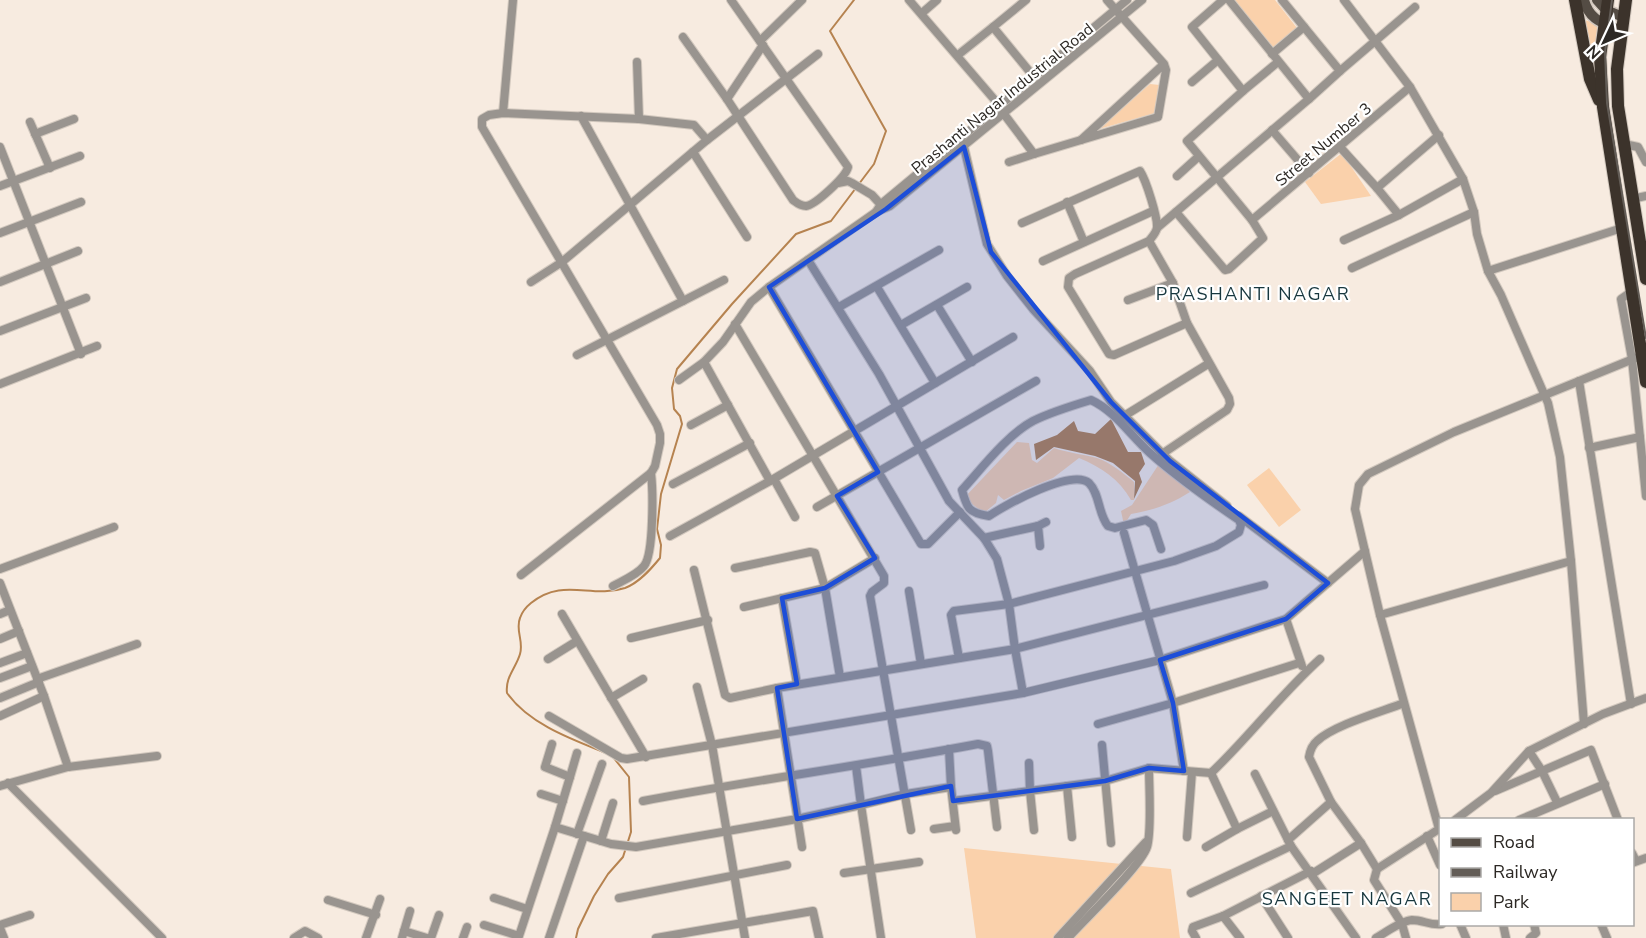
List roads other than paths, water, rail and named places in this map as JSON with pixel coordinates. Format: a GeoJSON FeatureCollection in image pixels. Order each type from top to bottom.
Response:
{"type":"FeatureCollection","features":[{"type":"Feature","properties":{"kind":"highway"},"geometry":{"type":"LineString","coordinates":[[1575,0],[1590,79],[1603,106]]}},
{"type":"Feature","properties":{"kind":"highway"},"geometry":{"type":"LineString","coordinates":[[1626,0],[1617,69],[1618,106],[1632,199],[1643,247],[1646,279]]}},
{"type":"Feature","properties":{"kind":"highway"},"geometry":{"type":"LineString","coordinates":[[1607,5],[1600,57],[1603,106],[1631,292],[1637,357],[1646,382]]}},
{"type":"Feature","properties":{"kind":"main road"},"geometry":{"type":"LineString","coordinates":[[1584,0],[1589,14],[1621,31]]}},
{"type":"Feature","properties":{"kind":"main road"},"geometry":{"type":"LineString","coordinates":[[1597,0],[1623,17]]}},
{"type":"Feature","properties":{"kind":"street"},"geometry":{"type":"LineString","coordinates":[[503,113],[513,0]]}},
{"type":"Feature","properties":{"kind":"street"},"geometry":{"type":"LineString","coordinates":[[683,37],[793,200],[802,206],[808,206],[847,174],[848,167],[731,0]]}},
{"type":"Feature","properties":{"kind":"street"},"geometry":{"type":"LineString","coordinates":[[727,99],[761,43],[792,4],[802,0]]}},
{"type":"Feature","properties":{"kind":"street"},"geometry":{"type":"LineString","coordinates":[[909,0],[922,12],[999,105]]}},
{"type":"Feature","properties":{"kind":"street"},"geometry":{"type":"LineString","coordinates":[[922,12],[937,0]]}},
{"type":"Feature","properties":{"kind":"street"},"geometry":{"type":"LineString","coordinates":[[957,55],[1026,0]]}},
{"type":"Feature","properties":{"kind":"street"},"geometry":{"type":"LineString","coordinates":[[1009,162],[1158,117],[1166,70],[1164,64],[1107,0]]}},
{"type":"Feature","properties":{"kind":"street","name":"Prashanti Nagar Industrial Road"},"geometry":{"type":"LineString","coordinates":[[962,143],[999,105],[1127,0]]}},
{"type":"Feature","properties":{"kind":"street","name":"Prashanti Nagar Industrial Road"},"geometry":{"type":"LineString","coordinates":[[679,380],[704,362],[723,342],[751,302],[769,287],[883,207],[962,143],[1004,114],[1142,0]]}},
{"type":"Feature","properties":{"kind":"street"},"geometry":{"type":"LineString","coordinates":[[1223,0],[1192,27],[1243,91]]}},
{"type":"Feature","properties":{"kind":"street"},"geometry":{"type":"LineString","coordinates":[[1228,0],[1309,99]]}},
{"type":"Feature","properties":{"kind":"street"},"geometry":{"type":"LineString","coordinates":[[1282,0],[1340,71]]}},
{"type":"Feature","properties":{"kind":"street"},"geometry":{"type":"LineString","coordinates":[[1344,0],[1410,87],[1463,179],[1474,212],[1477,234],[1488,271],[1545,395],[1560,457],[1584,723]]}},
{"type":"Feature","properties":{"kind":"street"},"geometry":{"type":"LineString","coordinates":[[1187,323],[1114,355],[1109,354],[1068,287],[1069,279],[1075,274],[1149,241],[1157,228],[1415,7]]}},
{"type":"Feature","properties":{"kind":"street"},"geometry":{"type":"LineString","coordinates":[[993,27],[1034,77]]}},
{"type":"Feature","properties":{"kind":"street"},"geometry":{"type":"LineString","coordinates":[[1272,54],[1304,27]]}},
{"type":"Feature","properties":{"kind":"street"},"geometry":{"type":"LineString","coordinates":[[531,282],[562,262],[707,140],[818,54]]}},
{"type":"Feature","properties":{"kind":"street"},"geometry":{"type":"LineString","coordinates":[[1192,82],[1218,60]]}},
{"type":"Feature","properties":{"kind":"street"},"geometry":{"type":"LineString","coordinates":[[638,62],[639,119]]}},
{"type":"Feature","properties":{"kind":"street"},"geometry":{"type":"LineString","coordinates":[[1176,212],[1226,270],[1263,238],[1252,220],[1188,144],[1188,138],[1278,62]]}},
{"type":"Feature","properties":{"kind":"street"},"geometry":{"type":"LineString","coordinates":[[1082,140],[1164,64]]}},
{"type":"Feature","properties":{"kind":"street","name":"Street Number 3"},"geometry":{"type":"LineString","coordinates":[[1252,220],[1410,87]]}},
{"type":"Feature","properties":{"kind":"street"},"geometry":{"type":"LineString","coordinates":[[521,575],[651,473],[655,466],[660,434],[607,338],[482,127],[482,119],[489,115],[503,113],[639,119],[694,125],[707,140]]}},
{"type":"Feature","properties":{"kind":"street"},"geometry":{"type":"LineString","coordinates":[[1004,114],[1034,154]]}},
{"type":"Feature","properties":{"kind":"street"},"geometry":{"type":"LineString","coordinates":[[581,116],[683,301]]}},
{"type":"Feature","properties":{"kind":"street"},"geometry":{"type":"LineString","coordinates":[[35,134],[74,118]]}},
{"type":"Feature","properties":{"kind":"street"},"geometry":{"type":"LineString","coordinates":[[30,122],[50,168]]}},
{"type":"Feature","properties":{"kind":"street"},"geometry":{"type":"LineString","coordinates":[[1272,130],[1309,173]]}},
{"type":"Feature","properties":{"kind":"street"},"geometry":{"type":"LineString","coordinates":[[1377,188],[1439,135]]}},
{"type":"Feature","properties":{"kind":"street"},"geometry":{"type":"LineString","coordinates":[[962,143],[982,229],[991,252],[1033,309],[1090,371],[1111,402],[1162,454],[1255,529],[1328,583]]}},
{"type":"Feature","properties":{"kind":"street"},"geometry":{"type":"LineString","coordinates":[[1624,144],[1638,147],[1646,162]]}},
{"type":"Feature","properties":{"kind":"street"},"geometry":{"type":"LineString","coordinates":[[1340,147],[1399,215]]}},
{"type":"Feature","properties":{"kind":"street"},"geometry":{"type":"LineString","coordinates":[[0,148],[81,354]]}},
{"type":"Feature","properties":{"kind":"street"},"geometry":{"type":"LineString","coordinates":[[693,152],[747,237]]}},
{"type":"Feature","properties":{"kind":"street"},"geometry":{"type":"LineString","coordinates":[[0,186],[80,156]]}},
{"type":"Feature","properties":{"kind":"street"},"geometry":{"type":"LineString","coordinates":[[1177,176],[1198,157]]}},
{"type":"Feature","properties":{"kind":"street"},"geometry":{"type":"LineString","coordinates":[[1022,223],[1138,171],[1142,173],[1151,197],[1157,228]]}},
{"type":"Feature","properties":{"kind":"street"},"geometry":{"type":"LineString","coordinates":[[1344,240],[1399,215],[1463,179]]}},
{"type":"Feature","properties":{"kind":"street"},"geometry":{"type":"LineString","coordinates":[[837,183],[844,181],[852,183],[872,195],[883,207]]}},
{"type":"Feature","properties":{"kind":"street"},"geometry":{"type":"LineString","coordinates":[[1632,199],[1646,196]]}},
{"type":"Feature","properties":{"kind":"street"},"geometry":{"type":"LineString","coordinates":[[0,232],[81,202]]}},
{"type":"Feature","properties":{"kind":"street"},"geometry":{"type":"LineString","coordinates":[[1067,202],[1084,242]]}},
{"type":"Feature","properties":{"kind":"street"},"geometry":{"type":"LineString","coordinates":[[1042,261],[1153,210]]}},
{"type":"Feature","properties":{"kind":"street"},"geometry":{"type":"LineString","coordinates":[[1352,268],[1474,212]]}},
{"type":"Feature","properties":{"kind":"street"},"geometry":{"type":"LineString","coordinates":[[1488,271],[1622,228]]}},
{"type":"Feature","properties":{"kind":"street"},"geometry":{"type":"LineString","coordinates":[[1149,241],[1173,283],[1187,323],[1229,398],[1230,404],[1227,410],[1162,454]]}},
{"type":"Feature","properties":{"kind":"street"},"geometry":{"type":"LineString","coordinates":[[839,307],[939,250]]}},
{"type":"Feature","properties":{"kind":"street"},"geometry":{"type":"LineString","coordinates":[[0,282],[78,251]]}},
{"type":"Feature","properties":{"kind":"street"},"geometry":{"type":"LineString","coordinates":[[808,260],[839,307],[949,501],[984,538],[997,559],[1009,604],[1023,693]]}},
{"type":"Feature","properties":{"kind":"street"},"geometry":{"type":"LineString","coordinates":[[577,355],[724,280]]}},
{"type":"Feature","properties":{"kind":"street"},"geometry":{"type":"LineString","coordinates":[[1128,300],[1173,283]]}},
{"type":"Feature","properties":{"kind":"street"},"geometry":{"type":"LineString","coordinates":[[877,286],[935,383]]}},
{"type":"Feature","properties":{"kind":"street"},"geometry":{"type":"LineString","coordinates":[[769,287],[923,545],[928,544],[960,512]]}},
{"type":"Feature","properties":{"kind":"street"},"geometry":{"type":"LineString","coordinates":[[901,325],[967,287]]}},
{"type":"Feature","properties":{"kind":"street"},"geometry":{"type":"LineString","coordinates":[[0,331],[86,298]]}},
{"type":"Feature","properties":{"kind":"street"},"geometry":{"type":"LineString","coordinates":[[937,305],[972,362]]}},
{"type":"Feature","properties":{"kind":"street"},"geometry":{"type":"LineString","coordinates":[[735,324],[885,580],[870,596],[885,670],[890,716],[911,830]]}},
{"type":"Feature","properties":{"kind":"street"},"geometry":{"type":"LineString","coordinates":[[670,536],[772,480],[1013,337]]}},
{"type":"Feature","properties":{"kind":"street"},"geometry":{"type":"LineString","coordinates":[[0,384],[97,346]]}},
{"type":"Feature","properties":{"kind":"street"},"geometry":{"type":"LineString","coordinates":[[1439,826],[1380,615],[1355,509],[1359,485],[1364,478],[1454,432],[1637,357],[1640,437],[1646,496]]}},
{"type":"Feature","properties":{"kind":"street"},"geometry":{"type":"LineString","coordinates":[[704,362],[795,517]]}},
{"type":"Feature","properties":{"kind":"street"},"geometry":{"type":"LineString","coordinates":[[1124,416],[1208,363]]}},
{"type":"Feature","properties":{"kind":"street"},"geometry":{"type":"LineString","coordinates":[[818,507],[1036,381]]}},
{"type":"Feature","properties":{"kind":"street"},"geometry":{"type":"LineString","coordinates":[[1579,381],[1631,704]]}},
{"type":"Feature","properties":{"kind":"street"},"geometry":{"type":"LineString","coordinates":[[959,658],[952,612],[1009,604],[1135,569],[1174,561],[1216,546],[1239,532],[1241,525],[1239,520],[1185,483],[1101,405],[1090,400],[1058,410],[1031,422],[1012,436],[962,490],[966,505],[975,514],[989,516],[1029,494],[1066,481],[1085,480],[1093,488],[1108,526],[1115,528],[1146,520],[1153,525],[1161,549]]}},
{"type":"Feature","properties":{"kind":"street"},"geometry":{"type":"LineString","coordinates":[[691,425],[728,405]]}},
{"type":"Feature","properties":{"kind":"street"},"geometry":{"type":"LineString","coordinates":[[1589,448],[1640,437]]}},
{"type":"Feature","properties":{"kind":"street"},"geometry":{"type":"LineString","coordinates":[[673,484],[750,443]]}},
{"type":"Feature","properties":{"kind":"street"},"geometry":{"type":"LineString","coordinates":[[613,586],[640,570],[647,561],[653,493],[651,473]]}},
{"type":"Feature","properties":{"kind":"street"},"geometry":{"type":"LineString","coordinates":[[984,538],[1038,526],[1046,522]]}},
{"type":"Feature","properties":{"kind":"street"},"geometry":{"type":"LineString","coordinates":[[1038,526],[1040,546]]}},
{"type":"Feature","properties":{"kind":"street"},"geometry":{"type":"LineString","coordinates":[[0,568],[114,527]]}},
{"type":"Feature","properties":{"kind":"street"},"geometry":{"type":"LineString","coordinates":[[1124,533],[1173,703],[1188,772],[1187,837]]}},
{"type":"Feature","properties":{"kind":"street"},"geometry":{"type":"LineString","coordinates":[[549,716],[621,758],[646,757],[1023,693],[1160,660],[1286,619],[1365,551]]}},
{"type":"Feature","properties":{"kind":"street"},"geometry":{"type":"LineString","coordinates":[[735,568],[810,552],[815,553],[825,588],[840,677]]}},
{"type":"Feature","properties":{"kind":"street"},"geometry":{"type":"LineString","coordinates":[[744,608],[825,588],[874,558]]}},
{"type":"Feature","properties":{"kind":"street"},"geometry":{"type":"LineString","coordinates":[[1380,615],[1571,561]]}},
{"type":"Feature","properties":{"kind":"street"},"geometry":{"type":"LineString","coordinates":[[694,570],[727,697],[1015,649],[1264,585]]}},
{"type":"Feature","properties":{"kind":"street"},"geometry":{"type":"LineString","coordinates":[[1,586],[44,696],[68,767]]}},
{"type":"Feature","properties":{"kind":"street"},"geometry":{"type":"LineString","coordinates":[[909,591],[921,664]]}},
{"type":"Feature","properties":{"kind":"street"},"geometry":{"type":"LineString","coordinates":[[782,598],[797,684]]}},
{"type":"Feature","properties":{"kind":"street"},"geometry":{"type":"LineString","coordinates":[[0,614],[10,610]]}},
{"type":"Feature","properties":{"kind":"street"},"geometry":{"type":"LineString","coordinates":[[562,614],[646,757]]}},
{"type":"Feature","properties":{"kind":"street"},"geometry":{"type":"LineString","coordinates":[[1286,619],[1299,663],[1306,670]]}},
{"type":"Feature","properties":{"kind":"street"},"geometry":{"type":"LineString","coordinates":[[631,638],[708,620]]}},
{"type":"Feature","properties":{"kind":"street"},"geometry":{"type":"LineString","coordinates":[[0,639],[19,631]]}},
{"type":"Feature","properties":{"kind":"street"},"geometry":{"type":"LineString","coordinates":[[548,659],[578,641]]}},
{"type":"Feature","properties":{"kind":"street"},"geometry":{"type":"LineString","coordinates":[[0,698],[38,681],[137,644]]}},
{"type":"Feature","properties":{"kind":"street"},"geometry":{"type":"LineString","coordinates":[[0,663],[27,653]]}},
{"type":"Feature","properties":{"kind":"street"},"geometry":{"type":"LineString","coordinates":[[953,801],[1105,781],[1149,768],[1211,773],[1237,748],[1306,670],[1320,659]]}},
{"type":"Feature","properties":{"kind":"street"},"geometry":{"type":"LineString","coordinates":[[1098,724],[1299,663]]}},
{"type":"Feature","properties":{"kind":"street"},"geometry":{"type":"LineString","coordinates":[[0,678],[32,666]]}},
{"type":"Feature","properties":{"kind":"street"},"geometry":{"type":"LineString","coordinates":[[611,698],[643,679]]}},
{"type":"Feature","properties":{"kind":"street"},"geometry":{"type":"LineString","coordinates":[[697,687],[712,745],[745,938]]}},
{"type":"Feature","properties":{"kind":"street"},"geometry":{"type":"LineString","coordinates":[[777,688],[802,847]]}},
{"type":"Feature","properties":{"kind":"street"},"geometry":{"type":"LineString","coordinates":[[0,716],[44,696]]}},
{"type":"Feature","properties":{"kind":"street"},"geometry":{"type":"LineString","coordinates":[[1459,818],[1491,793],[1529,751],[1584,723],[1646,698]]}},
{"type":"Feature","properties":{"kind":"street"},"geometry":{"type":"LineString","coordinates":[[1377,869],[1331,802],[1309,758],[1311,747],[1317,740],[1332,731],[1404,703]]}},
{"type":"Feature","properties":{"kind":"street"},"geometry":{"type":"LineString","coordinates":[[552,744],[545,767],[570,777]]}},
{"type":"Feature","properties":{"kind":"street"},"geometry":{"type":"LineString","coordinates":[[643,801],[978,744],[987,747],[997,826]]}},
{"type":"Feature","properties":{"kind":"street"},"geometry":{"type":"LineString","coordinates":[[1102,746],[1111,843]]}},
{"type":"Feature","properties":{"kind":"street"},"geometry":{"type":"LineString","coordinates":[[934,829],[956,828],[949,749]]}},
{"type":"Feature","properties":{"kind":"street"},"geometry":{"type":"LineString","coordinates":[[1491,793],[1591,750],[1618,818]]}},
{"type":"Feature","properties":{"kind":"street"},"geometry":{"type":"LineString","coordinates":[[1529,751],[1557,802]]}},
{"type":"Feature","properties":{"kind":"street"},"geometry":{"type":"LineString","coordinates":[[484,925],[522,937],[527,909],[577,753]]}},
{"type":"Feature","properties":{"kind":"street"},"geometry":{"type":"LineString","coordinates":[[4,784],[68,767],[157,756]]}},
{"type":"Feature","properties":{"kind":"street"},"geometry":{"type":"LineString","coordinates":[[1029,763],[1034,830]]}},
{"type":"Feature","properties":{"kind":"street"},"geometry":{"type":"LineString","coordinates":[[549,938],[602,764]]}},
{"type":"Feature","properties":{"kind":"street"},"geometry":{"type":"LineString","coordinates":[[856,766],[881,938]]}},
{"type":"Feature","properties":{"kind":"street"},"geometry":{"type":"LineString","coordinates":[[1068,938],[1146,851],[1149,838],[1149,768]]}},
{"type":"Feature","properties":{"kind":"street"},"geometry":{"type":"LineString","coordinates":[[1211,773],[1237,828]]}},
{"type":"Feature","properties":{"kind":"street"},"geometry":{"type":"LineString","coordinates":[[1255,774],[1289,843],[1356,938]]}},
{"type":"Feature","properties":{"kind":"street"},"geometry":{"type":"LineString","coordinates":[[4,784],[162,938]]}},
{"type":"Feature","properties":{"kind":"street"},"geometry":{"type":"LineString","coordinates":[[1521,818],[1605,784]]}},
{"type":"Feature","properties":{"kind":"street"},"geometry":{"type":"LineString","coordinates":[[1067,786],[1072,837]]}},
{"type":"Feature","properties":{"kind":"street"},"geometry":{"type":"LineString","coordinates":[[555,827],[611,844],[636,847],[797,819],[906,794],[951,787]]}},
{"type":"Feature","properties":{"kind":"street"},"geometry":{"type":"LineString","coordinates":[[542,794],[563,801]]}},
{"type":"Feature","properties":{"kind":"street"},"geometry":{"type":"LineString","coordinates":[[1191,893],[1289,843],[1331,802]]}},
{"type":"Feature","properties":{"kind":"street"},"geometry":{"type":"LineString","coordinates":[[601,841],[613,803]]}},
{"type":"Feature","properties":{"kind":"street"},"geometry":{"type":"LineString","coordinates":[[1206,847],[1237,828],[1273,811]]}},
{"type":"Feature","properties":{"kind":"street"},"geometry":{"type":"LineString","coordinates":[[1406,938],[1402,924],[1374,880],[1377,869],[1439,830]]}},
{"type":"Feature","properties":{"kind":"street"},"geometry":{"type":"LineString","coordinates":[[1427,836],[1439,864]]}},
{"type":"Feature","properties":{"kind":"street"},"geometry":{"type":"LineString","coordinates":[[1058,938],[1149,838]]}},
{"type":"Feature","properties":{"kind":"street"},"geometry":{"type":"LineString","coordinates":[[1196,938],[1192,932],[1193,927],[1222,916],[1312,873],[1361,843]]}},
{"type":"Feature","properties":{"kind":"street"},"geometry":{"type":"LineString","coordinates":[[1634,862],[1646,858]]}},
{"type":"Feature","properties":{"kind":"street"},"geometry":{"type":"LineString","coordinates":[[844,873],[919,862]]}},
{"type":"Feature","properties":{"kind":"street"},"geometry":{"type":"LineString","coordinates":[[619,898],[787,865]]}},
{"type":"Feature","properties":{"kind":"street"},"geometry":{"type":"LineString","coordinates":[[1261,896],[1284,936]]}},
{"type":"Feature","properties":{"kind":"street"},"geometry":{"type":"LineString","coordinates":[[494,898],[527,909]]}},
{"type":"Feature","properties":{"kind":"street"},"geometry":{"type":"LineString","coordinates":[[366,938],[380,899]]}},
{"type":"Feature","properties":{"kind":"street"},"geometry":{"type":"LineString","coordinates":[[328,900],[376,915]]}},
{"type":"Feature","properties":{"kind":"street"},"geometry":{"type":"LineString","coordinates":[[410,911],[403,934],[427,938]]}},
{"type":"Feature","properties":{"kind":"street"},"geometry":{"type":"LineString","coordinates":[[656,938],[813,912],[819,938]]}},
{"type":"Feature","properties":{"kind":"street"},"geometry":{"type":"LineString","coordinates":[[4,938],[0,927],[30,915]]}},
{"type":"Feature","properties":{"kind":"street"},"geometry":{"type":"LineString","coordinates":[[431,938],[439,915]]}},
{"type":"Feature","properties":{"kind":"street"},"geometry":{"type":"LineString","coordinates":[[1222,916],[1240,938]]}},
{"type":"Feature","properties":{"kind":"street"},"geometry":{"type":"LineString","coordinates":[[1376,938],[1414,920],[1431,925],[1439,924]]}},
{"type":"Feature","properties":{"kind":"street"},"geometry":{"type":"LineString","coordinates":[[463,938],[467,927]]}},
{"type":"Feature","properties":{"kind":"street"},"geometry":{"type":"LineString","coordinates":[[294,938],[305,931],[318,938]]}},
{"type":"Feature","properties":{"kind":"waterway"},"geometry":{"type":"LineString","coordinates":[[606,753],[539,722],[516,704],[507,693],[508,682],[521,649],[518,627],[520,618],[531,603],[554,591],[613,591],[630,586],[649,571],[660,558],[661,545],[657,529],[661,494],[682,424],[680,416],[674,409],[672,388],[677,369],[796,234],[831,221],[874,164],[886,131],[830,31],[854,0]]}},
{"type":"Feature","properties":{"kind":"waterway"},"geometry":{"type":"LineString","coordinates":[[576,938],[594,896],[608,874],[623,857],[631,832],[629,777],[613,757]]}},
{"type":"Feature","properties":{"kind":"railway"},"geometry":{"type":"LineString","coordinates":[[1612,0],[1605,52],[1607,103],[1646,338]]}},
{"type":"Feature","properties":{"kind":"district","name":"PRASHANTI NAGAR"},"geometry":{"type":"Point","coordinates":[1253,294]}},
{"type":"Feature","properties":{"kind":"district","name":"SANGEET NAGAR"},"geometry":{"type":"Point","coordinates":[1347,899]}}]}
